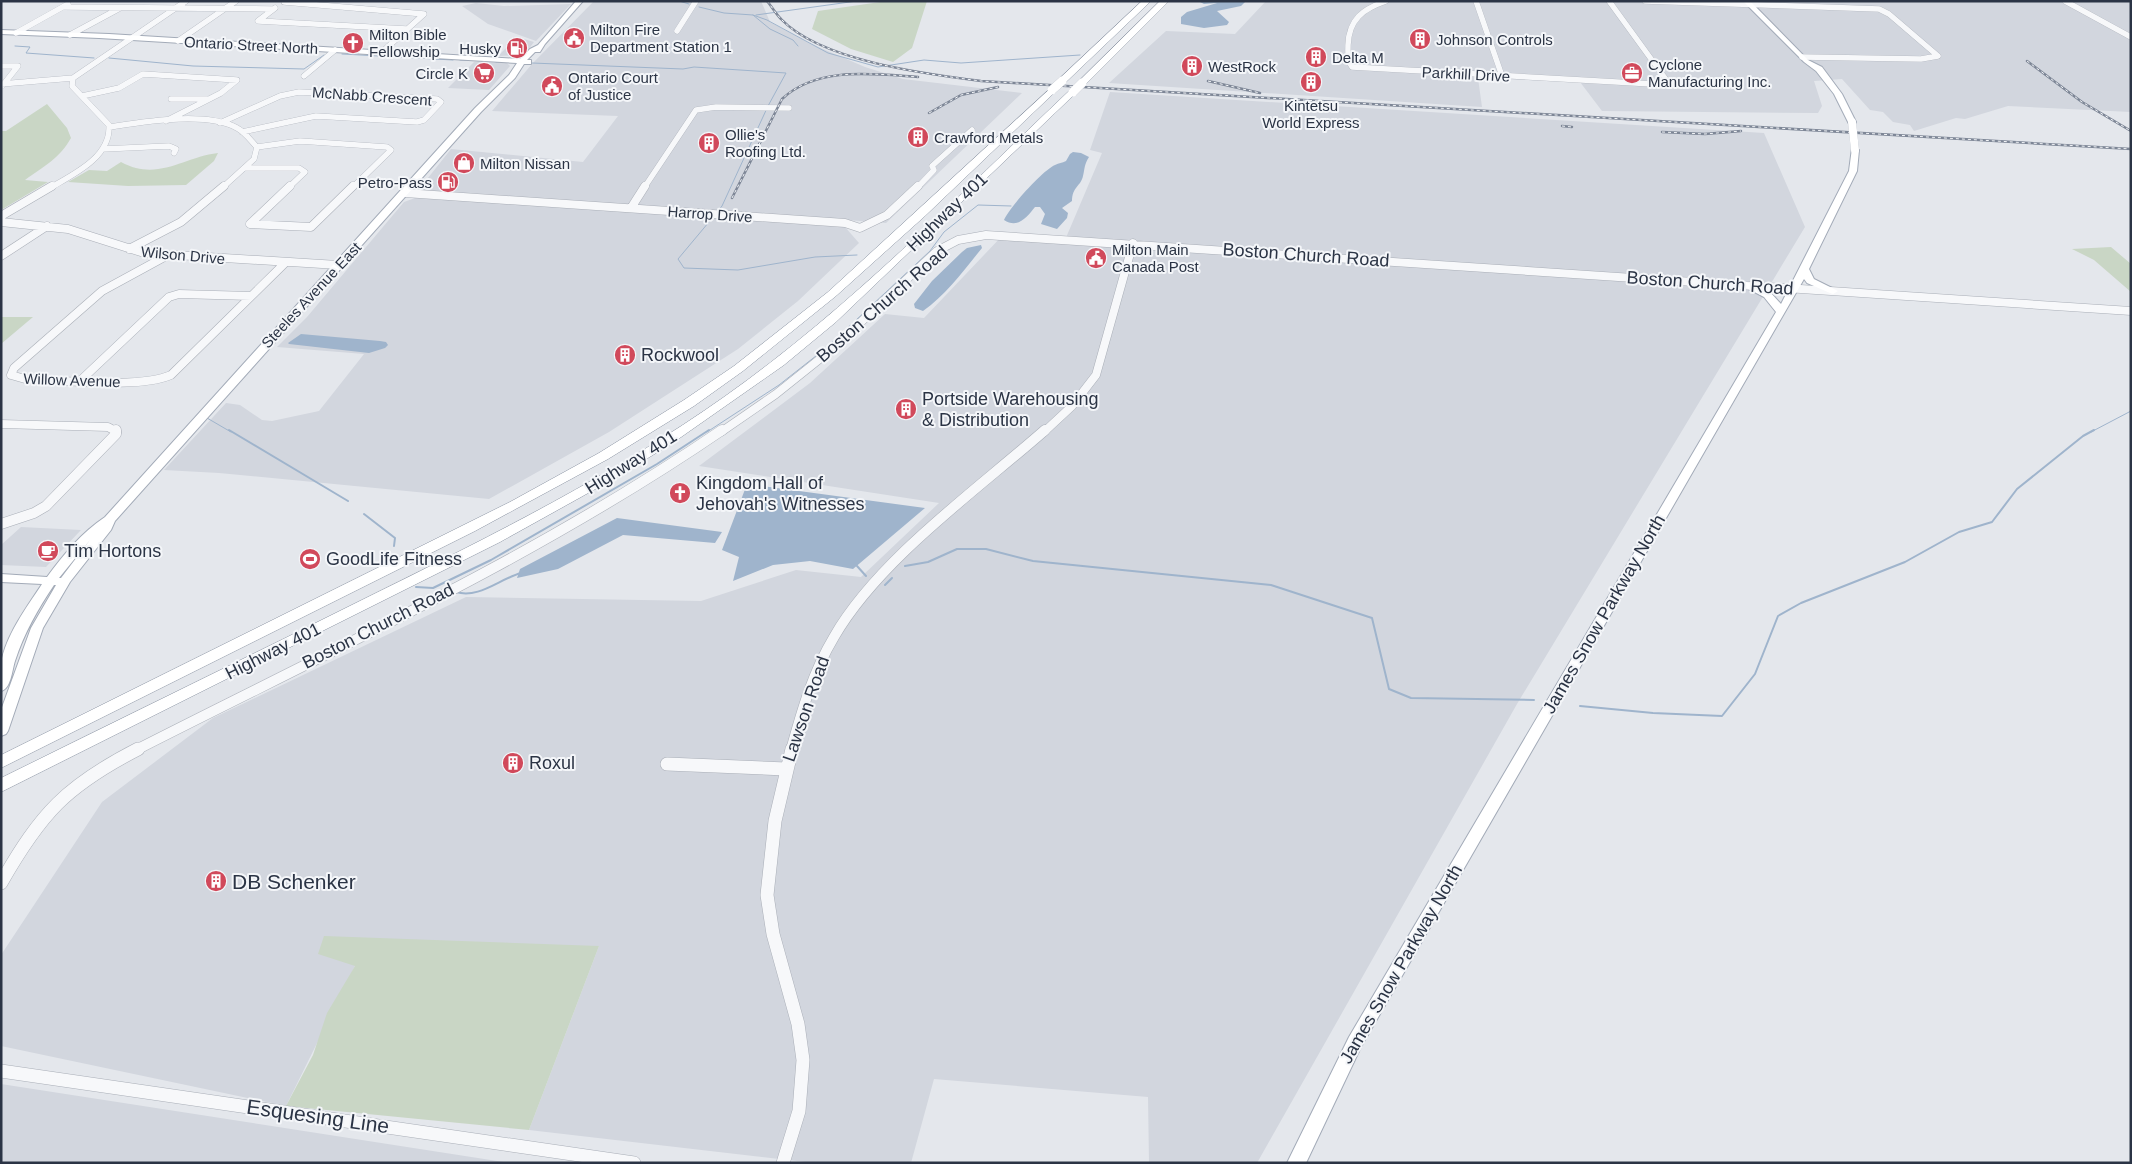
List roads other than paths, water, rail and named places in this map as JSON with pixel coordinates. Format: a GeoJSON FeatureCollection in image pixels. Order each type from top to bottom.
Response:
{"type":"FeatureCollection","features":[{"type":"Feature","properties":{"kind":"highway"},"geometry":{"type":"LineString","coordinates":[[1114,31],[1113,27],[1135,1]]}},
{"type":"Feature","properties":{"kind":"highway","name":"Highway 401"},"geometry":{"type":"LineString","coordinates":[[1,762],[492,518],[599,459],[690,402],[775,341],[825,301],[1147,1]]}},
{"type":"Feature","properties":{"kind":"highway","name":"Highway 401"},"geometry":{"type":"LineString","coordinates":[[1,786],[515,530],[613,475],[715,410],[784,360],[832,320],[1077,88],[1165,1]]}},
{"type":"Feature","properties":{"kind":"highway"},"geometry":{"type":"LineString","coordinates":[[1146,20],[1156,17],[1174,1]]}},
{"type":"Feature","properties":{"kind":"main road","name":"Steeles Avenue East"},"geometry":{"type":"LineString","coordinates":[[1,687],[23,626],[58,581],[107,527],[108,520],[514,72],[520,70],[580,1]]}},
{"type":"Feature","properties":{"kind":"main road","name":"James Snow Parkway North"},"geometry":{"type":"LineString","coordinates":[[1753,4],[1802,57],[1812,60]]}},
{"type":"Feature","properties":{"kind":"main road","name":"James Snow Parkway North"},"geometry":{"type":"LineString","coordinates":[[1296,1163],[1355,1042],[1781,313],[1853,171],[1855,150],[1852,122],[1838,94],[1812,60],[1753,4]]}},
{"type":"Feature","properties":{"kind":"main road","name":"Ontario Street North"},"geometry":{"type":"LineString","coordinates":[[1,32],[526,61]]}},
{"type":"Feature","properties":{"kind":"main road"},"geometry":{"type":"LineString","coordinates":[[1804,269],[1810,281],[1833,291]]}},
{"type":"Feature","properties":{"kind":"main road"},"geometry":{"type":"LineString","coordinates":[[1746,285],[1768,294],[1776,302],[1781,313]]}},
{"type":"Feature","properties":{"kind":"main road"},"geometry":{"type":"LineString","coordinates":[[1,578],[58,581]]}},
{"type":"Feature","properties":{"kind":"main road","name":"Steeles Avenue East"},"geometry":{"type":"LineString","coordinates":[[1,731],[37,628],[58,581]]}},
{"type":"Feature","properties":{"kind":"street"},"geometry":{"type":"LineString","coordinates":[[16,33],[73,1]]}},
{"type":"Feature","properties":{"kind":"street"},"geometry":{"type":"LineString","coordinates":[[70,35],[130,1]]}},
{"type":"Feature","properties":{"kind":"street"},"geometry":{"type":"LineString","coordinates":[[3,85],[73,78],[186,1]]}},
{"type":"Feature","properties":{"kind":"street"},"geometry":{"type":"LineString","coordinates":[[178,41],[236,1]]}},
{"type":"Feature","properties":{"kind":"street"},"geometry":{"type":"LineString","coordinates":[[381,52],[424,14],[284,1],[258,21],[407,29]]}},
{"type":"Feature","properties":{"kind":"street"},"geometry":{"type":"LineString","coordinates":[[677,30],[696,1]]}},
{"type":"Feature","properties":{"kind":"street","name":"Parkhill Drive"},"geometry":{"type":"LineString","coordinates":[[1386,1],[1364,9],[1358,14],[1350,27],[1350,66],[1358,68],[1670,85],[1609,1]]}},
{"type":"Feature","properties":{"kind":"street"},"geometry":{"type":"LineString","coordinates":[[1476,1],[1502,76]]}},
{"type":"Feature","properties":{"kind":"street"},"geometry":{"type":"LineString","coordinates":[[1645,1],[1886,11],[1938,56],[1921,59],[1812,60]]}},
{"type":"Feature","properties":{"kind":"street"},"geometry":{"type":"LineString","coordinates":[[2065,1],[2131,37]]}},
{"type":"Feature","properties":{"kind":"street"},"geometry":{"type":"LineString","coordinates":[[64,7],[273,9]]}},
{"type":"Feature","properties":{"kind":"street"},"geometry":{"type":"LineString","coordinates":[[304,76],[335,50]]}},
{"type":"Feature","properties":{"kind":"street"},"geometry":{"type":"LineString","coordinates":[[1,66],[18,66],[3,85]]}},
{"type":"Feature","properties":{"kind":"street"},"geometry":{"type":"LineString","coordinates":[[82,96],[119,88],[143,74],[237,80],[209,99],[178,113],[166,121]]}},
{"type":"Feature","properties":{"kind":"street"},"geometry":{"type":"LineString","coordinates":[[73,78],[72,86],[106,120],[109,127],[103,149]]}},
{"type":"Feature","properties":{"kind":"street","name":"McNabb Crescent"},"geometry":{"type":"LineString","coordinates":[[220,123],[280,96],[298,92],[437,99],[441,102],[424,120],[417,122],[316,116],[242,132]]}},
{"type":"Feature","properties":{"kind":"street"},"geometry":{"type":"LineString","coordinates":[[171,99],[182,97],[209,99]]}},
{"type":"Feature","properties":{"kind":"street"},"geometry":{"type":"LineString","coordinates":[[631,208],[696,110],[716,107],[789,108]]}},
{"type":"Feature","properties":{"kind":"street"},"geometry":{"type":"LineString","coordinates":[[109,127],[166,121],[220,123],[242,132],[257,147]]}},
{"type":"Feature","properties":{"kind":"street","name":"Harrop Drive"},"geometry":{"type":"LineString","coordinates":[[405,193],[845,223],[860,228],[886,215],[932,174],[934,170],[932,166],[972,130]]}},
{"type":"Feature","properties":{"kind":"street"},"geometry":{"type":"LineString","coordinates":[[246,168],[299,168],[305,172],[250,224],[311,227],[391,150],[387,147],[300,141],[257,147]]}},
{"type":"Feature","properties":{"kind":"street"},"geometry":{"type":"LineString","coordinates":[[1,216],[75,171],[103,149],[169,146],[176,149],[174,153]]}},
{"type":"Feature","properties":{"kind":"street"},"geometry":{"type":"LineString","coordinates":[[129,249],[181,222],[246,168],[254,159],[257,147]]}},
{"type":"Feature","properties":{"kind":"street","name":"Wilson Drive"},"geometry":{"type":"LineString","coordinates":[[1,222],[68,228],[129,249],[168,255],[338,266]]}},
{"type":"Feature","properties":{"kind":"street"},"geometry":{"type":"LineString","coordinates":[[1,256],[47,226]]}},
{"type":"Feature","properties":{"kind":"street","name":"Boston Church Road"},"geometry":{"type":"LineString","coordinates":[[1,883],[30,832],[53,804],[78,783],[114,760],[482,572],[593,512],[676,461],[778,392],[828,353],[882,306],[936,252],[945,246],[973,236],[1000,234],[2131,311]]}},
{"type":"Feature","properties":{"kind":"street","name":"Lawson Road"},"geometry":{"type":"LineString","coordinates":[[783,1163],[795,1133],[804,1087],[804,1056],[798,1022],[778,960],[767,902],[771,841],[786,769],[801,714],[818,666],[836,631],[865,592],[917,543],[1065,413],[1090,385],[1096,375],[1133,243]]}},
{"type":"Feature","properties":{"kind":"street","name":"Willow Avenue"},"geometry":{"type":"LineString","coordinates":[[168,255],[102,292],[11,372],[14,377],[18,379],[150,382],[171,375],[285,263]]}},
{"type":"Feature","properties":{"kind":"street"},"geometry":{"type":"LineString","coordinates":[[81,380],[169,297],[179,294],[251,296]]}},
{"type":"Feature","properties":{"kind":"street"},"geometry":{"type":"LineString","coordinates":[[1,424],[108,427],[117,431],[46,506],[19,520],[1,524]]}},
{"type":"Feature","properties":{"kind":"street"},"geometry":{"type":"LineString","coordinates":[[667,764],[786,769]]}},
{"type":"Feature","properties":{"kind":"street","name":"Esquesing Line"},"geometry":{"type":"LineString","coordinates":[[1,1071],[634,1163]]}},
{"type":"Feature","properties":{"kind":"water"},"geometry":{"type":"Polygon","coordinates":[[[1198,1],[1246,1],[1241,6],[1217,11],[1229,22],[1227,25],[1204,28],[1181,24],[1181,17],[1187,12],[1217,3],[1204,4],[1198,1]]]}},
{"type":"Feature","properties":{"kind":"water"},"geometry":{"type":"Polygon","coordinates":[[[1073,152],[1089,157],[1085,164],[1082,179],[1073,193],[1072,201],[1062,208],[1068,213],[1067,218],[1057,229],[1041,224],[1045,214],[1040,207],[1035,207],[1022,221],[1014,223],[1004,220],[1012,207],[1035,181],[1056,164],[1066,161],[1073,152]]]}},
{"type":"Feature","properties":{"kind":"water"},"geometry":{"type":"Polygon","coordinates":[[[981,245],[982,248],[939,298],[923,311],[915,308],[914,304],[932,281],[962,252],[967,248],[981,245]]]}},
{"type":"Feature","properties":{"kind":"water"},"geometry":{"type":"Polygon","coordinates":[[[301,334],[380,341],[386,342],[388,345],[385,348],[369,353],[288,343],[301,334]]]}},
{"type":"Feature","properties":{"kind":"water"},"geometry":{"type":"Polygon","coordinates":[[[747,484],[925,508],[853,569],[810,561],[773,565],[733,581],[739,557],[722,550],[747,484]]]}},
{"type":"Feature","properties":{"kind":"water"},"geometry":{"type":"Polygon","coordinates":[[[617,518],[722,532],[715,543],[623,535],[558,569],[517,578],[520,569],[617,518]]]}},
{"type":"Feature","properties":{"kind":"waterway"},"geometry":{"type":"LineString","coordinates":[[482,1],[535,1]]}},
{"type":"Feature","properties":{"kind":"waterway"},"geometry":{"type":"LineString","coordinates":[[679,1],[689,4]]}},
{"type":"Feature","properties":{"kind":"waterway"},"geometry":{"type":"LineString","coordinates":[[756,15],[857,1]]}},
{"type":"Feature","properties":{"kind":"waterway"},"geometry":{"type":"LineString","coordinates":[[699,7],[724,13],[753,15]]}},
{"type":"Feature","properties":{"kind":"waterway"},"geometry":{"type":"LineString","coordinates":[[753,15],[767,20],[828,53],[878,67],[924,60],[961,63],[1080,55]]}},
{"type":"Feature","properties":{"kind":"waterway"},"geometry":{"type":"LineString","coordinates":[[753,15],[770,29],[793,40],[798,46]]}},
{"type":"Feature","properties":{"kind":"waterway"},"geometry":{"type":"LineString","coordinates":[[15,46],[30,47],[26,53],[94,58]]}},
{"type":"Feature","properties":{"kind":"waterway"},"geometry":{"type":"LineString","coordinates":[[342,54],[453,60]]}},
{"type":"Feature","properties":{"kind":"waterway"},"geometry":{"type":"LineString","coordinates":[[109,58],[193,66],[304,69],[324,55]]}},
{"type":"Feature","properties":{"kind":"waterway"},"geometry":{"type":"LineString","coordinates":[[460,60],[490,61]]}},
{"type":"Feature","properties":{"kind":"waterway"},"geometry":{"type":"LineString","coordinates":[[496,62],[507,62]]}},
{"type":"Feature","properties":{"kind":"waterway"},"geometry":{"type":"LineString","coordinates":[[532,63],[683,69],[694,67],[786,73],[768,106],[722,206],[717,212]]}},
{"type":"Feature","properties":{"kind":"waterway"},"geometry":{"type":"LineString","coordinates":[[707,432],[779,385],[826,348],[930,251],[944,232],[978,205],[1011,206]]}},
{"type":"Feature","properties":{"kind":"waterway"},"geometry":{"type":"LineString","coordinates":[[714,216],[678,259],[684,268],[738,270],[815,257],[857,255]]}},
{"type":"Feature","properties":{"kind":"waterway"},"geometry":{"type":"LineString","coordinates":[[2091,432],[2131,411]]}},
{"type":"Feature","properties":{"kind":"waterway"},"geometry":{"type":"LineString","coordinates":[[207,418],[231,432]]}},
{"type":"Feature","properties":{"kind":"waterway"},"geometry":{"type":"LineString","coordinates":[[229,430],[348,501]]}},
{"type":"Feature","properties":{"kind":"waterway"},"geometry":{"type":"LineString","coordinates":[[416,587],[433,588],[491,560],[657,464],[709,430]]}},
{"type":"Feature","properties":{"kind":"waterway"},"geometry":{"type":"LineString","coordinates":[[1580,706],[1653,713],[1722,716],[1755,674],[1778,616],[1801,603],[1905,562],[1959,532],[1992,522],[2017,489],[2083,436],[2094,430]]}},
{"type":"Feature","properties":{"kind":"waterway"},"geometry":{"type":"LineString","coordinates":[[364,514],[395,538],[394,546]]}},
{"type":"Feature","properties":{"kind":"waterway"},"geometry":{"type":"LineString","coordinates":[[905,566],[928,562],[957,549],[986,549],[1033,561],[1271,585],[1372,618],[1389,689],[1411,698],[1534,700]]}},
{"type":"Feature","properties":{"kind":"waterway"},"geometry":{"type":"LineString","coordinates":[[857,566],[866,576]]}},
{"type":"Feature","properties":{"kind":"waterway"},"geometry":{"type":"LineString","coordinates":[[456,592],[473,593],[481,591],[521,573]]}},
{"type":"Feature","properties":{"kind":"waterway"},"geometry":{"type":"LineString","coordinates":[[885,585],[892,578]]}},
{"type":"Feature","properties":{"kind":"railway"},"geometry":{"type":"LineString","coordinates":[[767,1],[781,19],[799,33],[821,45],[847,55],[904,69],[981,81],[2131,149]]}},
{"type":"Feature","properties":{"kind":"railway"},"geometry":{"type":"LineString","coordinates":[[2027,61],[2082,102],[2131,131]]}},
{"type":"Feature","properties":{"kind":"railway"},"geometry":{"type":"LineString","coordinates":[[732,198],[782,99],[796,88],[812,81],[846,74],[918,77]]}},
{"type":"Feature","properties":{"kind":"railway"},"geometry":{"type":"LineString","coordinates":[[1208,81],[1260,93]]}},
{"type":"Feature","properties":{"kind":"railway"},"geometry":{"type":"LineString","coordinates":[[929,113],[961,95],[998,87]]}},
{"type":"Feature","properties":{"kind":"railway"},"geometry":{"type":"LineString","coordinates":[[1562,126],[1572,127]]}},
{"type":"Feature","properties":{"kind":"railway"},"geometry":{"type":"LineString","coordinates":[[1662,132],[1705,134],[1741,131]]}},
{"type":"Feature","properties":{"kind":"place","name":"Milton Fire Department Station 1"},"geometry":{"type":"Point","coordinates":[574,38]}},
{"type":"Feature","properties":{"kind":"place","name":"Johnson Controls"},"geometry":{"type":"Point","coordinates":[1420,39]}},
{"type":"Feature","properties":{"kind":"place","name":"Milton Bible Fellowship"},"geometry":{"type":"Point","coordinates":[353,43]}},
{"type":"Feature","properties":{"kind":"place","name":"Husky"},"geometry":{"type":"Point","coordinates":[517,48]}},
{"type":"Feature","properties":{"kind":"place","name":"Delta M"},"geometry":{"type":"Point","coordinates":[1316,57]}},
{"type":"Feature","properties":{"kind":"place","name":"WestRock"},"geometry":{"type":"Point","coordinates":[1192,66]}},
{"type":"Feature","properties":{"kind":"place","name":"Circle K"},"geometry":{"type":"Point","coordinates":[484,73]}},
{"type":"Feature","properties":{"kind":"place","name":"Cyclone Manufacturing Inc."},"geometry":{"type":"Point","coordinates":[1632,73]}},
{"type":"Feature","properties":{"kind":"place","name":"Kintetsu World Express"},"geometry":{"type":"Point","coordinates":[1311,82]}},
{"type":"Feature","properties":{"kind":"place","name":"Ontario Court of Justice"},"geometry":{"type":"Point","coordinates":[552,86]}},
{"type":"Feature","properties":{"kind":"place","name":"Crawford Metals"},"geometry":{"type":"Point","coordinates":[918,137]}},
{"type":"Feature","properties":{"kind":"place","name":"Ollie's Roofing Ltd."},"geometry":{"type":"Point","coordinates":[709,143]}},
{"type":"Feature","properties":{"kind":"place","name":"Milton Nissan"},"geometry":{"type":"Point","coordinates":[464,163]}},
{"type":"Feature","properties":{"kind":"place","name":"Petro-Pass"},"geometry":{"type":"Point","coordinates":[448,182]}},
{"type":"Feature","properties":{"kind":"place","name":"Milton Main Canada Post"},"geometry":{"type":"Point","coordinates":[1096,258]}},
{"type":"Feature","properties":{"kind":"place","name":"Rockwool"},"geometry":{"type":"Point","coordinates":[625,355]}},
{"type":"Feature","properties":{"kind":"place","name":"Portside Warehousing & Distribution"},"geometry":{"type":"Point","coordinates":[906,409]}},
{"type":"Feature","properties":{"kind":"place","name":"Kingdom Hall of Jehovah's Witnesses"},"geometry":{"type":"Point","coordinates":[680,493]}},
{"type":"Feature","properties":{"kind":"place","name":"Tim Hortons"},"geometry":{"type":"Point","coordinates":[48,551]}},
{"type":"Feature","properties":{"kind":"place","name":"GoodLife Fitness"},"geometry":{"type":"Point","coordinates":[310,559]}},
{"type":"Feature","properties":{"kind":"place","name":"Roxul"},"geometry":{"type":"Point","coordinates":[513,763]}},
{"type":"Feature","properties":{"kind":"place","name":"DB Schenker"},"geometry":{"type":"Point","coordinates":[216,881]}}]}
